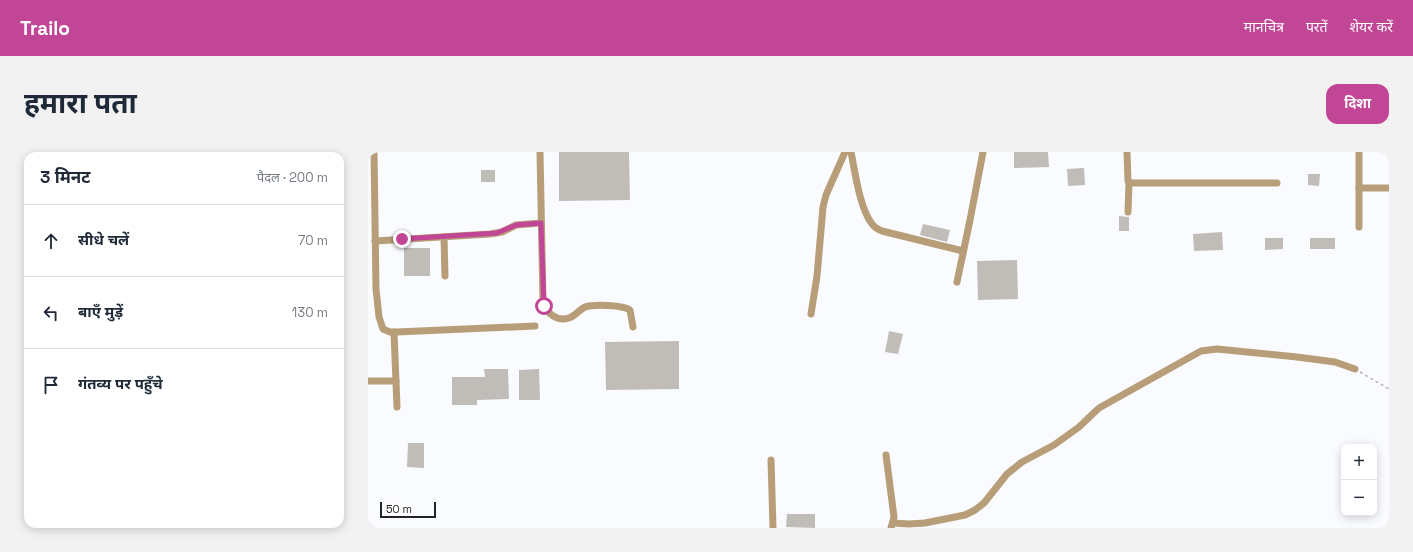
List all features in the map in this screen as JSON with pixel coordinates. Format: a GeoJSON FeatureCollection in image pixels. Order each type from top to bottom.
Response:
{"type":"FeatureCollection","features":[{"type":"Feature","properties":{"kind":"street"},"geometry":{"type":"LineString","coordinates":[[374,152],[376,289],[379,316],[383,329],[394,332],[535,326]]}},
{"type":"Feature","properties":{"kind":"street"},"geometry":{"type":"LineString","coordinates":[[540,152],[543,302],[547,311],[552,316],[566,318],[574,315],[585,307],[622,306],[630,310],[633,327]]}},
{"type":"Feature","properties":{"kind":"street"},"geometry":{"type":"LineString","coordinates":[[811,314],[817,276],[823,207],[828,190],[845,152]]}},
{"type":"Feature","properties":{"kind":"street"},"geometry":{"type":"LineString","coordinates":[[851,152],[861,195],[867,214],[873,225],[882,232],[963,251]]}},
{"type":"Feature","properties":{"kind":"street"},"geometry":{"type":"LineString","coordinates":[[957,282],[983,152]]}},
{"type":"Feature","properties":{"kind":"street"},"geometry":{"type":"LineString","coordinates":[[1127,152],[1129,182],[1128,212]]}},
{"type":"Feature","properties":{"kind":"street"},"geometry":{"type":"LineString","coordinates":[[1358,152],[1360,227]]}},
{"type":"Feature","properties":{"kind":"street"},"geometry":{"type":"LineString","coordinates":[[1129,182],[1277,183]]}},
{"type":"Feature","properties":{"kind":"street"},"geometry":{"type":"LineString","coordinates":[[1359,188],[1389,188]]}},
{"type":"Feature","properties":{"kind":"street"},"geometry":{"type":"LineString","coordinates":[[375,241],[497,233],[516,225],[541,223]]}},
{"type":"Feature","properties":{"kind":"street"},"geometry":{"type":"LineString","coordinates":[[444,237],[445,276]]}},
{"type":"Feature","properties":{"kind":"street"},"geometry":{"type":"LineString","coordinates":[[394,332],[397,406]]}},
{"type":"Feature","properties":{"kind":"street"},"geometry":{"type":"LineString","coordinates":[[886,455],[894,517],[892,526],[961,516],[975,510],[984,503],[1007,474],[1022,462],[1054,444],[1079,427],[1099,408],[1201,351],[1218,349],[1297,357],[1335,362],[1355,369]]}},
{"type":"Feature","properties":{"kind":"street"},"geometry":{"type":"LineString","coordinates":[[368,381],[396,381]]}},
{"type":"Feature","properties":{"kind":"street"},"geometry":{"type":"LineString","coordinates":[[771,460],[773,528]]}},
{"type":"Feature","properties":{"kind":"path"},"geometry":{"type":"LineString","coordinates":[[1355,369],[1389,389]]}},
{"type":"Feature","properties":{"kind":"building"},"geometry":{"type":"Polygon","coordinates":[[[559,152],[629,152],[630,200],[559,201],[559,152]]]}},
{"type":"Feature","properties":{"kind":"building"},"geometry":{"type":"Polygon","coordinates":[[[1014,152],[1048,152],[1049,167],[1014,168],[1014,152]]]}},
{"type":"Feature","properties":{"kind":"building"},"geometry":{"type":"Polygon","coordinates":[[[1084,168],[1085,185],[1068,186],[1067,169],[1084,168]]]}},
{"type":"Feature","properties":{"kind":"building"},"geometry":{"type":"Polygon","coordinates":[[[481,170],[495,170],[495,182],[481,182],[481,170]]]}},
{"type":"Feature","properties":{"kind":"building"},"geometry":{"type":"Polygon","coordinates":[[[1308,174],[1320,174],[1319,186],[1308,185],[1308,174]]]}},
{"type":"Feature","properties":{"kind":"building"},"geometry":{"type":"Polygon","coordinates":[[[1119,216],[1129,217],[1129,231],[1119,231],[1119,216]]]}},
{"type":"Feature","properties":{"kind":"building"},"geometry":{"type":"Polygon","coordinates":[[[923,224],[950,230],[947,242],[920,235],[923,224]]]}},
{"type":"Feature","properties":{"kind":"building"},"geometry":{"type":"Polygon","coordinates":[[[1222,232],[1223,250],[1194,251],[1193,234],[1222,232]]]}},
{"type":"Feature","properties":{"kind":"building"},"geometry":{"type":"Polygon","coordinates":[[[1265,238],[1283,238],[1283,249],[1265,250],[1265,238]]]}},
{"type":"Feature","properties":{"kind":"building"},"geometry":{"type":"Polygon","coordinates":[[[1310,238],[1335,238],[1335,249],[1310,249],[1310,238]]]}},
{"type":"Feature","properties":{"kind":"building"},"geometry":{"type":"Polygon","coordinates":[[[404,248],[430,248],[430,276],[404,276],[404,248]]]}},
{"type":"Feature","properties":{"kind":"building"},"geometry":{"type":"Polygon","coordinates":[[[1017,260],[1018,299],[978,300],[977,261],[1017,260]]]}},
{"type":"Feature","properties":{"kind":"building"},"geometry":{"type":"Polygon","coordinates":[[[889,331],[903,334],[898,354],[885,352],[889,331]]]}},
{"type":"Feature","properties":{"kind":"building"},"geometry":{"type":"Polygon","coordinates":[[[679,341],[679,389],[606,390],[605,342],[679,341]]]}},
{"type":"Feature","properties":{"kind":"building"},"geometry":{"type":"Polygon","coordinates":[[[484,369],[508,369],[509,399],[477,400],[477,405],[452,405],[452,377],[485,377],[484,369]]]}},
{"type":"Feature","properties":{"kind":"building"},"geometry":{"type":"Polygon","coordinates":[[[539,369],[540,400],[519,400],[519,370],[539,369]]]}},
{"type":"Feature","properties":{"kind":"building"},"geometry":{"type":"Polygon","coordinates":[[[408,443],[424,443],[424,468],[407,467],[408,443]]]}},
{"type":"Feature","properties":{"kind":"building"},"geometry":{"type":"Polygon","coordinates":[[[787,514],[815,514],[815,528],[786,527],[787,514]]]}},
{"type":"Feature","properties":{"kind":"route"},"geometry":{"type":"LineString","coordinates":[[402,239],[490,234],[502,232],[516,225],[541,223],[544,306]]}}]}
